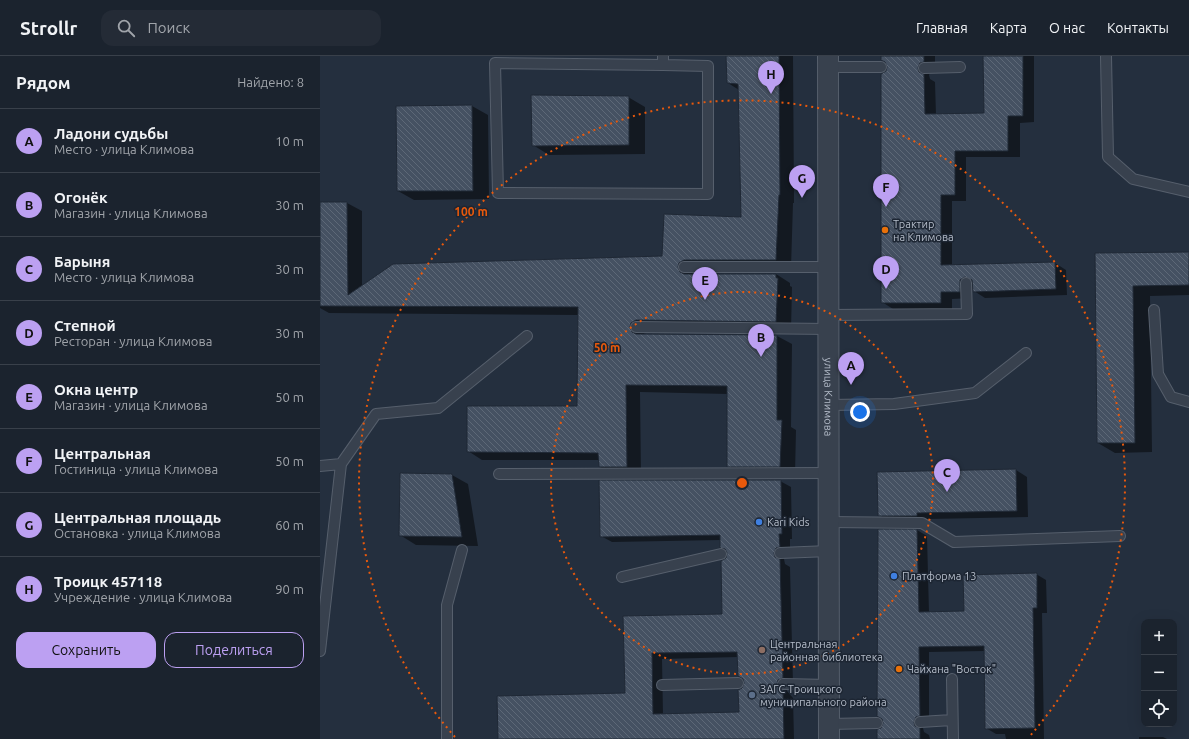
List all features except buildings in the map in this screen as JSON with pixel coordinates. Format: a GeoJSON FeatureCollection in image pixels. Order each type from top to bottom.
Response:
{"type":"FeatureCollection","features":[{"type":"Feature","properties":{"kind":"street","name":"улица Климова"},"geometry":{"type":"LineString","coordinates":[[828,62],[829,732]]}},
{"type":"Feature","properties":{"kind":"lane"},"geometry":{"type":"LineString","coordinates":[[1106,56],[1108,157],[1133,179],[1189,192]]}},
{"type":"Feature","properties":{"kind":"lane"},"geometry":{"type":"LineString","coordinates":[[663,60],[708,66],[708,194],[498,193],[495,63],[663,60]]}},
{"type":"Feature","properties":{"kind":"lane"},"geometry":{"type":"LineString","coordinates":[[828,62],[881,67]]}},
{"type":"Feature","properties":{"kind":"lane"},"geometry":{"type":"LineString","coordinates":[[924,68],[960,67]]}},
{"type":"Feature","properties":{"kind":"lane"},"geometry":{"type":"LineString","coordinates":[[684,267],[829,267]]}},
{"type":"Feature","properties":{"kind":"lane"},"geometry":{"type":"LineString","coordinates":[[636,327],[829,322],[967,314],[966,282]]}},
{"type":"Feature","properties":{"kind":"lane"},"geometry":{"type":"LineString","coordinates":[[1154,310],[1158,374],[1171,397],[1189,402]]}},
{"type":"Feature","properties":{"kind":"lane"},"geometry":{"type":"LineString","coordinates":[[320,651],[340,464],[376,414],[438,408],[527,336]]}},
{"type":"Feature","properties":{"kind":"lane"},"geometry":{"type":"LineString","coordinates":[[829,404],[894,404],[975,393],[1026,353]]}},
{"type":"Feature","properties":{"kind":"lane"},"geometry":{"type":"LineString","coordinates":[[320,466],[340,464]]}},
{"type":"Feature","properties":{"kind":"lane"},"geometry":{"type":"LineString","coordinates":[[499,474],[829,473]]}},
{"type":"Feature","properties":{"kind":"lane"},"geometry":{"type":"LineString","coordinates":[[829,522],[922,523],[954,542],[1120,536]]}},
{"type":"Feature","properties":{"kind":"lane"},"geometry":{"type":"LineString","coordinates":[[447,739],[448,605],[462,550]]}},
{"type":"Feature","properties":{"kind":"lane"},"geometry":{"type":"LineString","coordinates":[[780,553],[828,551]]}},
{"type":"Feature","properties":{"kind":"lane"},"geometry":{"type":"LineString","coordinates":[[622,577],[721,554]]}},
{"type":"Feature","properties":{"kind":"lane"},"geometry":{"type":"LineString","coordinates":[[952,679],[953,739]]}},
{"type":"Feature","properties":{"kind":"lane"},"geometry":{"type":"LineString","coordinates":[[662,685],[738,683]]}},
{"type":"Feature","properties":{"kind":"lane"},"geometry":{"type":"LineString","coordinates":[[783,684],[829,685]]}},
{"type":"Feature","properties":{"kind":"lane"},"geometry":{"type":"LineString","coordinates":[[920,722],[952,720]]}},
{"type":"Feature","properties":{"kind":"lane"},"geometry":{"type":"LineString","coordinates":[[829,732],[877,723]]}},
{"type":"Feature","properties":{"kind":"place","name":"Троицк 457118"},"geometry":{"type":"Point","coordinates":[771,94]}},
{"type":"Feature","properties":{"kind":"place","name":"Центральная площадь"},"geometry":{"type":"Point","coordinates":[802,198]}},
{"type":"Feature","properties":{"kind":"place","name":"Центральная"},"geometry":{"type":"Point","coordinates":[886,207]}},
{"type":"Feature","properties":{"kind":"place","name":"Трактир на Климова"},"geometry":{"type":"Point","coordinates":[885,230]}},
{"type":"Feature","properties":{"kind":"place","name":"Степной"},"geometry":{"type":"Point","coordinates":[886,289]}},
{"type":"Feature","properties":{"kind":"place","name":"Окна центр"},"geometry":{"type":"Point","coordinates":[705,300]}},
{"type":"Feature","properties":{"kind":"place","name":"Огонёк"},"geometry":{"type":"Point","coordinates":[761,357]}},
{"type":"Feature","properties":{"kind":"place","name":"Ладони судьбы"},"geometry":{"type":"Point","coordinates":[851,385]}},
{"type":"Feature","properties":{"kind":"place","name":"Барыня"},"geometry":{"type":"Point","coordinates":[947,492]}},
{"type":"Feature","properties":{"kind":"place","name":"Kari Kids"},"geometry":{"type":"Point","coordinates":[759,522]}},
{"type":"Feature","properties":{"kind":"place","name":"Платформа 13"},"geometry":{"type":"Point","coordinates":[894,576]}},
{"type":"Feature","properties":{"kind":"place","name":"Центральная районная библиотека"},"geometry":{"type":"Point","coordinates":[762,650]}},
{"type":"Feature","properties":{"kind":"place","name":"Чайхана \"Восток\""},"geometry":{"type":"Point","coordinates":[899,669]}},
{"type":"Feature","properties":{"kind":"place","name":"ЗАГС Троицкого муниципального района"},"geometry":{"type":"Point","coordinates":[752,695]}}]}
